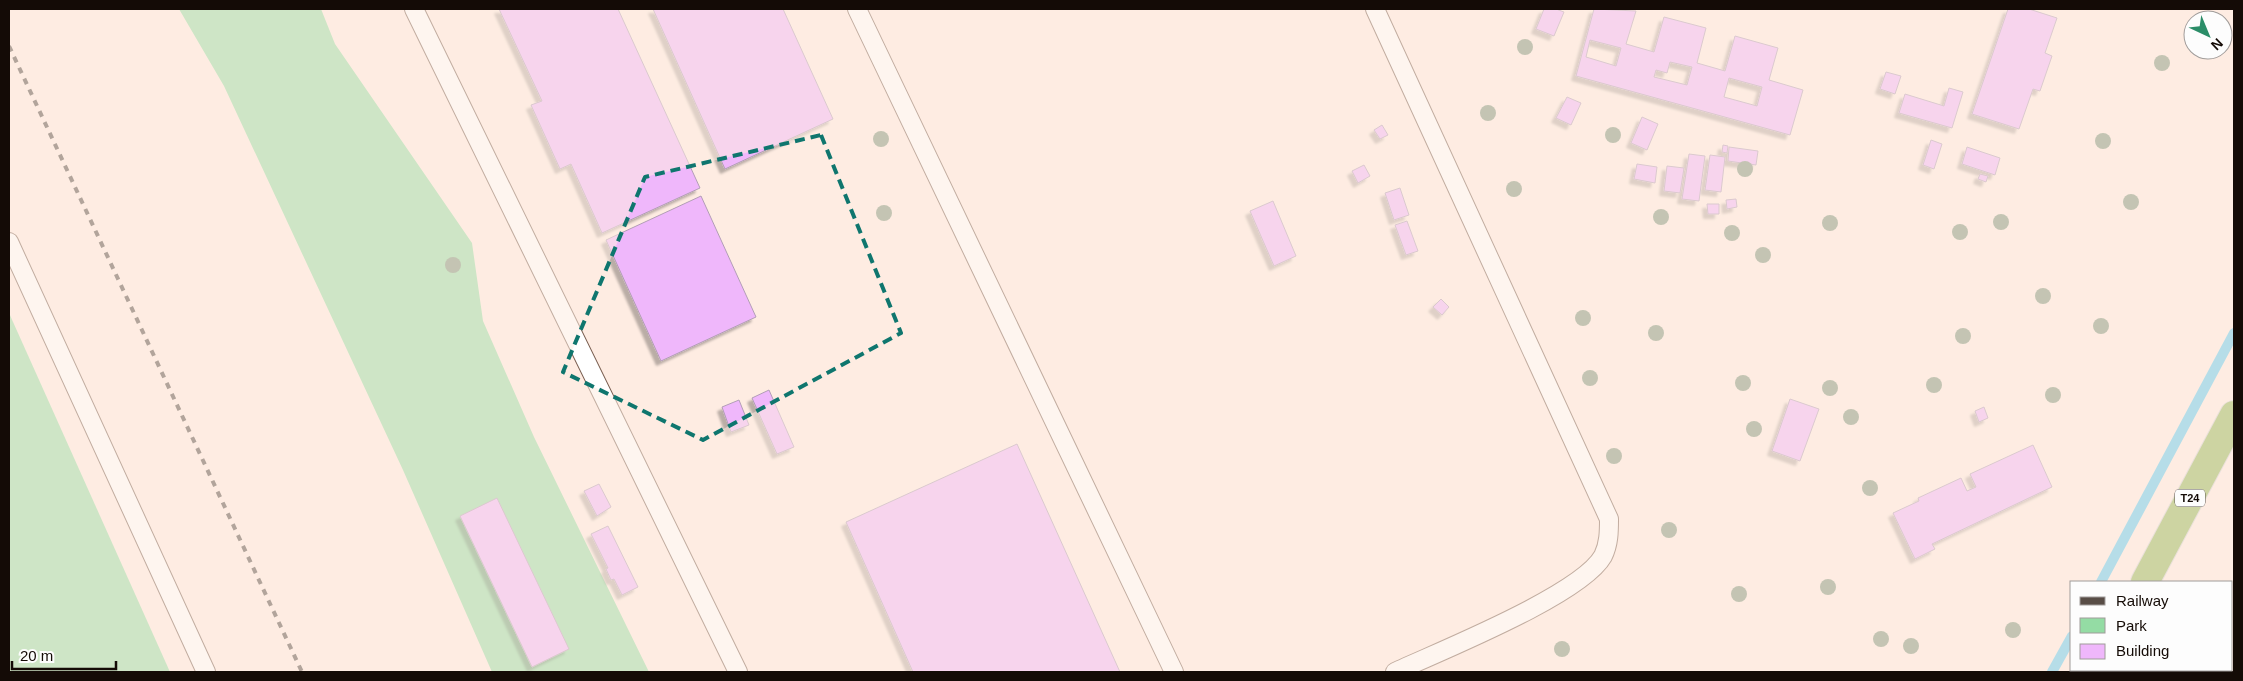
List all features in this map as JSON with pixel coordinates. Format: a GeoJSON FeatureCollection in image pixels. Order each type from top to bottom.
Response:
{"type":"FeatureCollection","features":[{"type":"Feature","properties":{"kind":"highway","name":"T24"},"geometry":{"type":"LineString","coordinates":[[2146,581],[2234,415]]}},
{"type":"Feature","properties":{"kind":"highway"},"geometry":{"type":"LineString","coordinates":[[2165,581],[2234,428]]}},
{"type":"Feature","properties":{"kind":"lane"},"geometry":{"type":"LineString","coordinates":[[414,9],[738,672]]}},
{"type":"Feature","properties":{"kind":"lane"},"geometry":{"type":"LineString","coordinates":[[857,9],[1174,672]]}},
{"type":"Feature","properties":{"kind":"lane"},"geometry":{"type":"LineString","coordinates":[[1375,9],[1609,518],[1609,537],[1603,555],[1592,570],[1577,581],[1532,608],[1395,672]]}},
{"type":"Feature","properties":{"kind":"lane"},"geometry":{"type":"LineString","coordinates":[[9,242],[206,672]]}},
{"type":"Feature","properties":{"kind":"highlighted area"},"geometry":{"type":"Polygon","coordinates":[[[821,135],[901,333],[703,440],[563,372],[645,177],[821,135]]]}},
{"type":"Feature","properties":{"kind":"green space"},"geometry":{"type":"Polygon","coordinates":[[[179,9],[321,9],[335,44],[472,243],[483,321],[534,437],[649,672],[492,672],[403,470],[224,86],[179,9]]]}},
{"type":"Feature","properties":{"kind":"green space"},"geometry":{"type":"Polygon","coordinates":[[[9,313],[170,672],[9,672],[9,313]]]}},
{"type":"Feature","properties":{"kind":"building"},"geometry":{"type":"Polygon","coordinates":[[[499,9],[618,9],[700,188],[602,233],[571,164],[560,169],[531,105],[542,101],[499,9]]]}},
{"type":"Feature","properties":{"kind":"building"},"geometry":{"type":"Polygon","coordinates":[[[653,9],[783,9],[833,119],[725,169],[653,9]]]}},
{"type":"Feature","properties":{"kind":"building"},"geometry":{"type":"Polygon","coordinates":[[[1544,9],[1556,9],[1564,12],[1554,36],[1536,29],[1544,9]]]}},
{"type":"Feature","properties":{"kind":"building"},"geometry":{"type":"Polygon","coordinates":[[[1594,9],[1636,11],[1626,44],[1654,52],[1664,17],[1706,28],[1697,63],[1725,71],[1735,36],[1778,48],[1769,80],[1803,90],[1790,135],[1576,76],[1594,9]],[[1590,40],[1586,57],[1616,66],[1621,48],[1590,40]],[[1670,62],[1667,73],[1656,70],[1654,77],[1687,85],[1692,67],[1670,62]],[[1729,78],[1724,97],[1757,106],[1762,87],[1729,78]]]}},
{"type":"Feature","properties":{"kind":"building"},"geometry":{"type":"Polygon","coordinates":[[[2008,9],[2029,9],[2057,18],[2045,53],[2052,56],[2040,91],[2033,89],[2019,129],[1972,114],[2008,9]]]}},
{"type":"Feature","properties":{"kind":"building"},"geometry":{"type":"Polygon","coordinates":[[[1886,72],[1901,76],[1895,94],[1880,89],[1886,72]]]}},
{"type":"Feature","properties":{"kind":"building"},"geometry":{"type":"Polygon","coordinates":[[[1949,88],[1963,92],[1952,128],[1899,113],[1905,94],[1944,106],[1949,88]]]}},
{"type":"Feature","properties":{"kind":"building"},"geometry":{"type":"Polygon","coordinates":[[[1567,97],[1581,103],[1571,125],[1556,118],[1567,97]]]}},
{"type":"Feature","properties":{"kind":"building"},"geometry":{"type":"Polygon","coordinates":[[[1642,117],[1658,124],[1647,150],[1631,143],[1642,117]]]}},
{"type":"Feature","properties":{"kind":"building"},"geometry":{"type":"Polygon","coordinates":[[[1382,125],[1388,135],[1380,139],[1374,130],[1382,125]]]}},
{"type":"Feature","properties":{"kind":"building"},"geometry":{"type":"Polygon","coordinates":[[[1931,140],[1942,144],[1934,169],[1923,165],[1931,140]]]}},
{"type":"Feature","properties":{"kind":"building"},"geometry":{"type":"Polygon","coordinates":[[[1723,145],[1728,146],[1727,153],[1722,152],[1723,145]]]}},
{"type":"Feature","properties":{"kind":"building"},"geometry":{"type":"Polygon","coordinates":[[[1729,147],[1758,151],[1756,165],[1728,161],[1729,147]]]}},
{"type":"Feature","properties":{"kind":"building"},"geometry":{"type":"Polygon","coordinates":[[[1967,147],[2000,158],[1995,175],[1962,164],[1967,147]]]}},
{"type":"Feature","properties":{"kind":"building"},"geometry":{"type":"Polygon","coordinates":[[[1689,154],[1705,156],[1699,201],[1682,199],[1689,154]]]}},
{"type":"Feature","properties":{"kind":"building"},"geometry":{"type":"Polygon","coordinates":[[[1710,155],[1725,157],[1721,192],[1705,190],[1710,155]]]}},
{"type":"Feature","properties":{"kind":"building"},"geometry":{"type":"Polygon","coordinates":[[[1637,164],[1657,167],[1655,183],[1634,179],[1637,164]]]}},
{"type":"Feature","properties":{"kind":"building"},"geometry":{"type":"Polygon","coordinates":[[[1364,165],[1370,176],[1358,183],[1352,171],[1364,165]]]}},
{"type":"Feature","properties":{"kind":"building"},"geometry":{"type":"Polygon","coordinates":[[[1667,166],[1684,168],[1680,193],[1664,191],[1667,166]]]}},
{"type":"Feature","properties":{"kind":"building"},"geometry":{"type":"Polygon","coordinates":[[[1980,174],[1988,176],[1986,182],[1978,179],[1980,174]]]}},
{"type":"Feature","properties":{"kind":"building"},"geometry":{"type":"Polygon","coordinates":[[[1400,188],[1409,215],[1394,220],[1385,193],[1400,188]]]}},
{"type":"Feature","properties":{"kind":"building"},"geometry":{"type":"Polygon","coordinates":[[[701,196],[756,317],[661,361],[606,240],[701,196]]]}},
{"type":"Feature","properties":{"kind":"building"},"geometry":{"type":"Polygon","coordinates":[[[1736,199],[1737,207],[1727,209],[1726,200],[1736,199]]]}},
{"type":"Feature","properties":{"kind":"building"},"geometry":{"type":"Polygon","coordinates":[[[1273,201],[1296,256],[1274,266],[1250,211],[1273,201]]]}},
{"type":"Feature","properties":{"kind":"building"},"geometry":{"type":"Polygon","coordinates":[[[1707,204],[1719,204],[1719,214],[1708,214],[1707,204]]]}},
{"type":"Feature","properties":{"kind":"building"},"geometry":{"type":"Polygon","coordinates":[[[1407,221],[1418,251],[1406,255],[1395,225],[1407,221]]]}},
{"type":"Feature","properties":{"kind":"building"},"geometry":{"type":"Polygon","coordinates":[[[1441,299],[1449,307],[1442,315],[1433,307],[1441,299]]]}},
{"type":"Feature","properties":{"kind":"building"},"geometry":{"type":"Polygon","coordinates":[[[769,390],[794,447],[777,454],[752,398],[769,390]]]}},
{"type":"Feature","properties":{"kind":"building"},"geometry":{"type":"Polygon","coordinates":[[[1790,399],[1819,409],[1800,461],[1772,451],[1790,399]]]}},
{"type":"Feature","properties":{"kind":"building"},"geometry":{"type":"Polygon","coordinates":[[[739,400],[749,425],[731,432],[722,407],[739,400]]]}},
{"type":"Feature","properties":{"kind":"building"},"geometry":{"type":"Polygon","coordinates":[[[1984,407],[1988,418],[1979,422],[1975,411],[1984,407]]]}},
{"type":"Feature","properties":{"kind":"building"},"geometry":{"type":"Polygon","coordinates":[[[1017,444],[1120,672],[913,672],[846,522],[1017,444]]]}},
{"type":"Feature","properties":{"kind":"building"},"geometry":{"type":"Polygon","coordinates":[[[2033,445],[2052,487],[1932,544],[1935,549],[1915,559],[1893,513],[1919,501],[1918,498],[1961,478],[1967,491],[1976,487],[1970,474],[2033,445]]]}},
{"type":"Feature","properties":{"kind":"building"},"geometry":{"type":"Polygon","coordinates":[[[599,484],[611,507],[597,516],[584,491],[599,484]]]}},
{"type":"Feature","properties":{"kind":"building"},"geometry":{"type":"Polygon","coordinates":[[[497,498],[569,649],[532,667],[460,516],[497,498]]]}},
{"type":"Feature","properties":{"kind":"building"},"geometry":{"type":"Polygon","coordinates":[[[608,526],[638,587],[622,595],[614,579],[611,580],[606,569],[608,568],[591,534],[608,526]]]}},
{"type":"Feature","properties":{"kind":"waterway"},"geometry":{"type":"LineString","coordinates":[[2102,581],[2234,333]]}},
{"type":"Feature","properties":{"kind":"waterway"},"geometry":{"type":"LineString","coordinates":[[2052,672],[2070,640]]}},
{"type":"Feature","properties":{"kind":"railway"},"geometry":{"type":"LineString","coordinates":[[9,46],[302,672]]}}]}
